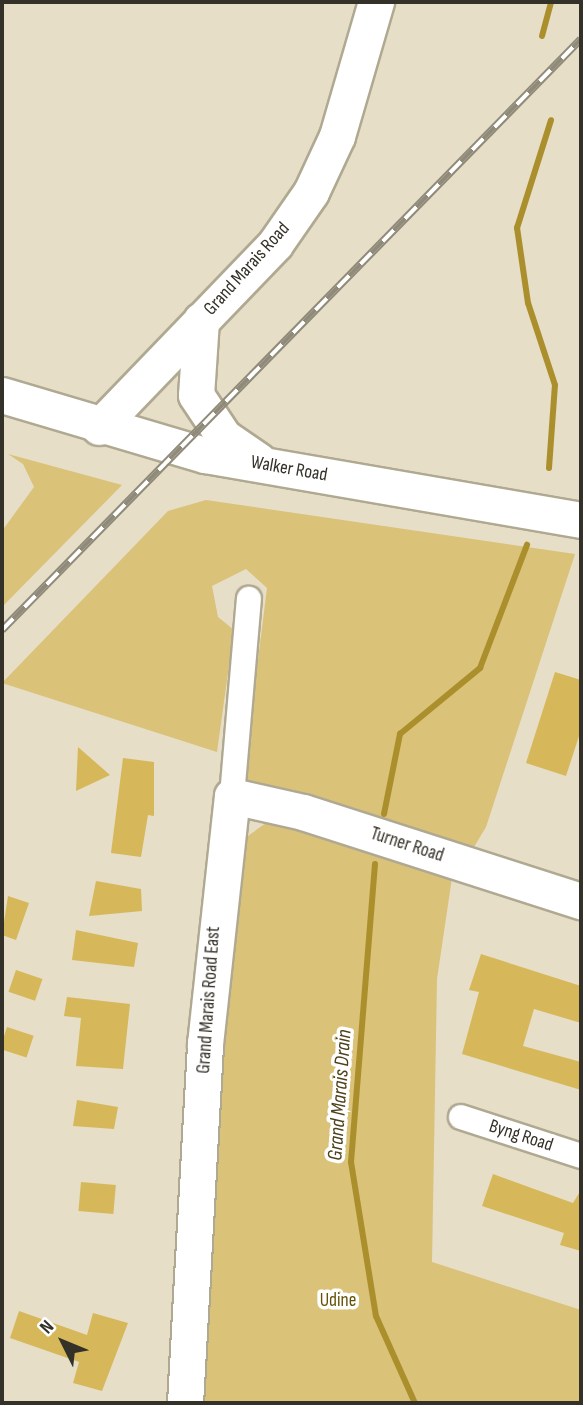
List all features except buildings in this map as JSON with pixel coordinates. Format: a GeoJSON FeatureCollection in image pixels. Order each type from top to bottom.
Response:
{"type":"FeatureCollection","features":[{"type":"Feature","properties":{"kind":"street","name":"Grand Marais Road"},"geometry":{"type":"LineString","coordinates":[[99,427],[275,244],[311,192],[337,136],[376,2]]}},
{"type":"Feature","properties":{"kind":"street"},"geometry":{"type":"LineString","coordinates":[[201,320],[196,395],[224,437],[265,465]]}},
{"type":"Feature","properties":{"kind":"street","name":"Walker Road"},"geometry":{"type":"LineString","coordinates":[[2,395],[99,427],[265,465],[581,520]]}},
{"type":"Feature","properties":{"kind":"street","name":"Grand Marais Road East"},"geometry":{"type":"LineString","coordinates":[[185,1403],[205,1044],[232,796],[248,599]]}},
{"type":"Feature","properties":{"kind":"street","name":"Turner Road"},"geometry":{"type":"LineString","coordinates":[[232,796],[303,811],[581,901]]}},
{"type":"Feature","properties":{"kind":"street","name":"Byng Road"},"geometry":{"type":"LineString","coordinates":[[461,1117],[581,1156]]}},
{"type":"Feature","properties":{"kind":"green space"},"geometry":{"type":"Polygon","coordinates":[[[8,454],[122,485],[2,607],[2,531],[34,487],[23,464],[8,454]]]}},
{"type":"Feature","properties":{"kind":"green space"},"geometry":{"type":"Polygon","coordinates":[[[206,500],[575,554],[486,827],[471,852],[249,782],[244,772],[267,588],[246,569],[212,586],[218,617],[234,630],[217,752],[2,683],[168,511],[206,500]]]}},
{"type":"Feature","properties":{"kind":"green space","name":"Udine"},"geometry":{"type":"Polygon","coordinates":[[[266,823],[297,824],[453,871],[437,979],[432,1262],[581,1310],[581,1403],[204,1403],[223,973],[235,865],[245,838],[266,823]]]}},
{"type":"Feature","properties":{"kind":"waterway","name":"Grand Marais Drain"},"geometry":{"type":"LineString","coordinates":[[542,36],[551,2]]}},
{"type":"Feature","properties":{"kind":"waterway","name":"Grand Marais Drain"},"geometry":{"type":"LineString","coordinates":[[549,468],[555,385],[528,303],[517,228],[551,120]]}},
{"type":"Feature","properties":{"kind":"waterway","name":"Grand Marais Drain"},"geometry":{"type":"LineString","coordinates":[[384,814],[400,734],[480,668],[527,545]]}},
{"type":"Feature","properties":{"kind":"waterway","name":"Grand Marais Drain"},"geometry":{"type":"LineString","coordinates":[[375,864],[351,1162],[376,1316],[415,1403]]}},
{"type":"Feature","properties":{"kind":"railway"},"geometry":{"type":"LineString","coordinates":[[2,630],[581,39]]}}]}
